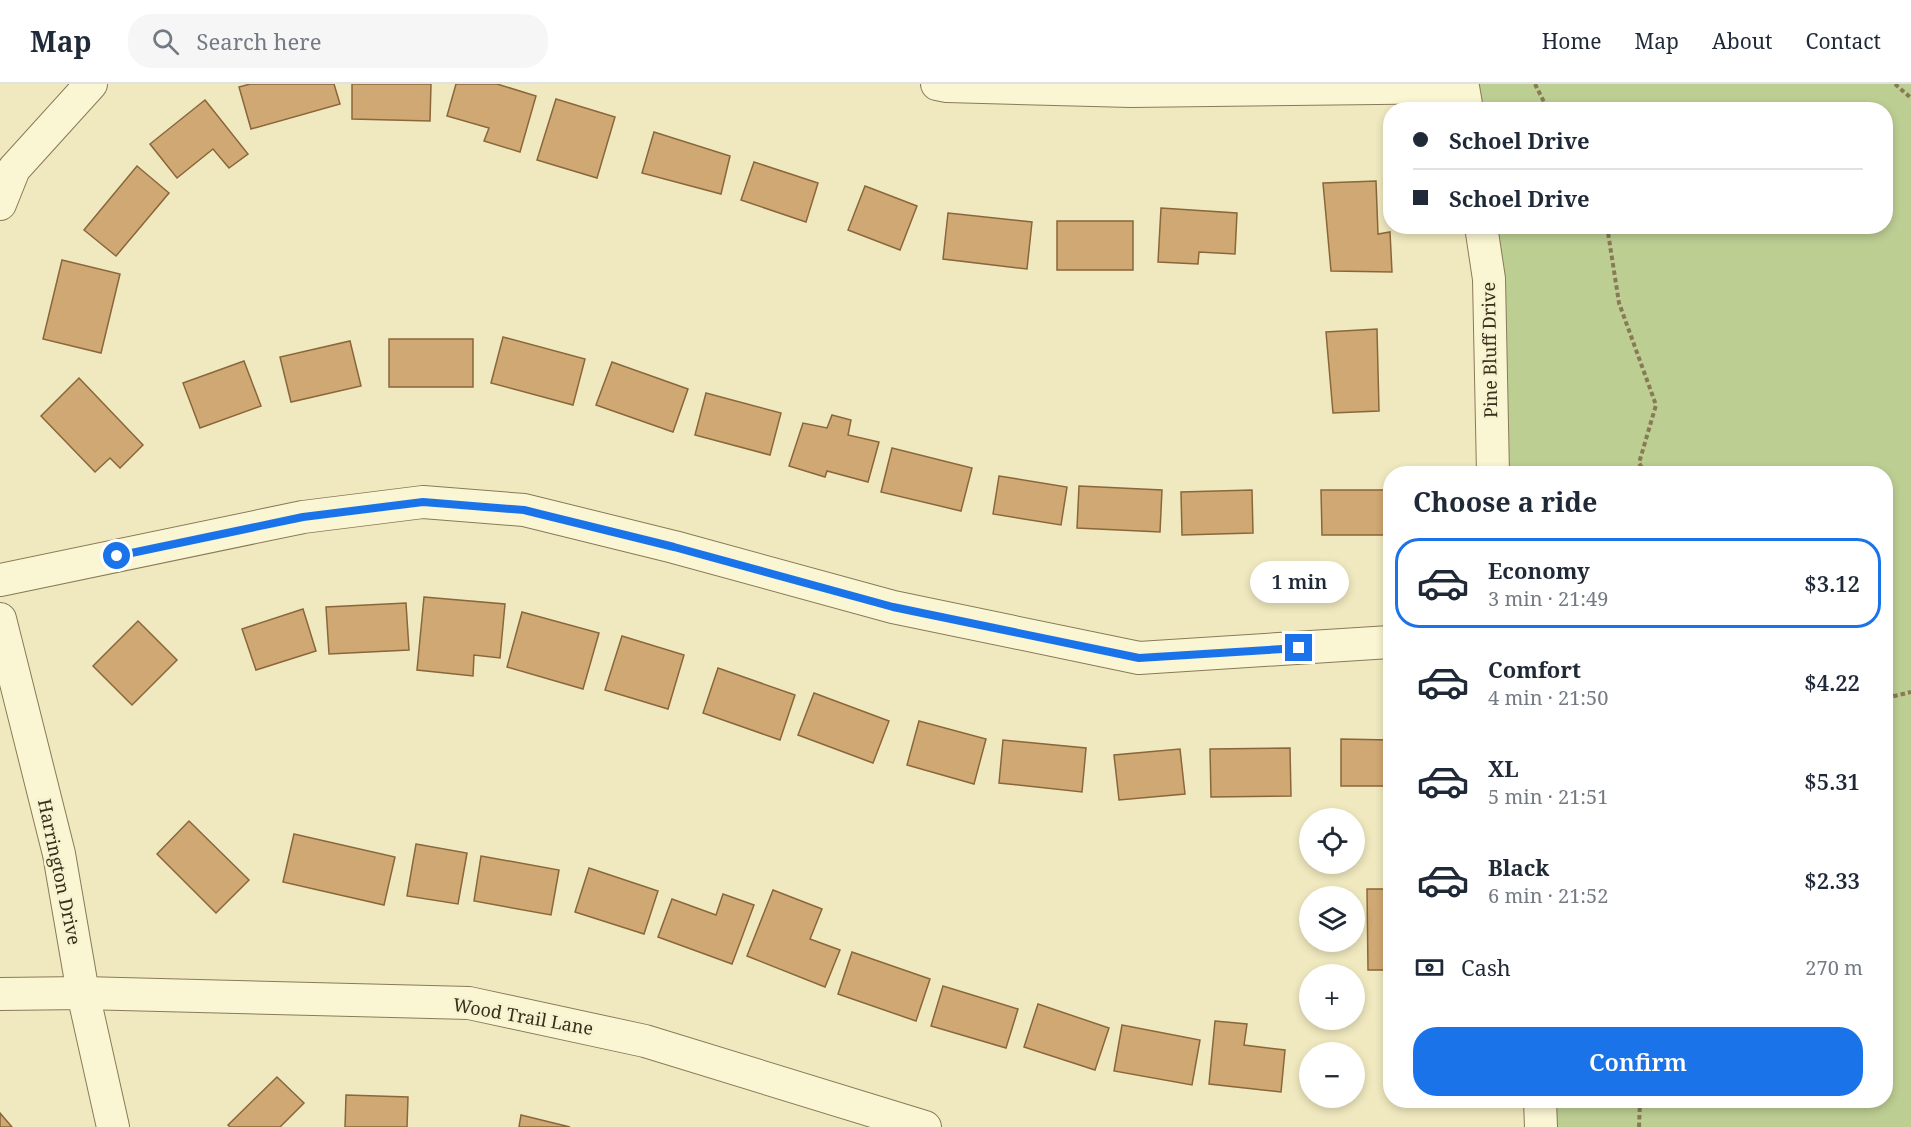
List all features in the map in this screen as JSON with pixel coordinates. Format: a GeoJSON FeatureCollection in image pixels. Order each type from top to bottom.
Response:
{"type":"FeatureCollection","features":[{"type":"Feature","properties":{"kind":"street"},"geometry":{"type":"LineString","coordinates":[[0,204],[14,169],[91,84]]}},
{"type":"Feature","properties":{"kind":"street"},"geometry":{"type":"LineString","coordinates":[[937,84],[958,87],[1131,91],[1463,87],[1466,102]]}},
{"type":"Feature","properties":{"kind":"street","name":"Pine Bluff Drive"},"geometry":{"type":"LineString","coordinates":[[1482,234],[1489,279],[1493,466]]}},
{"type":"Feature","properties":{"kind":"street"},"geometry":{"type":"LineString","coordinates":[[0,580],[303,517],[423,502],[524,510],[674,547],[893,607],[1139,658],[1383,642]]}},
{"type":"Feature","properties":{"kind":"street","name":"Harrington Drive"},"geometry":{"type":"LineString","coordinates":[[0,618],[59,854],[83,993],[113,1127]]}},
{"type":"Feature","properties":{"kind":"street","name":"Wood Trail Lane"},"geometry":{"type":"LineString","coordinates":[[0,994],[83,993],[469,1003],[645,1041],[924,1127]]}},
{"type":"Feature","properties":{"kind":"path"},"geometry":{"type":"LineString","coordinates":[[1535,84],[1544,102]]}},
{"type":"Feature","properties":{"kind":"path"},"geometry":{"type":"LineString","coordinates":[[1895,84],[1911,98]]}},
{"type":"Feature","properties":{"kind":"path"},"geometry":{"type":"LineString","coordinates":[[1608,234],[1619,303],[1656,405],[1639,463],[1641,466]]}},
{"type":"Feature","properties":{"kind":"path"},"geometry":{"type":"LineString","coordinates":[[1893,696],[1911,692]]}},
{"type":"Feature","properties":{"kind":"path"},"geometry":{"type":"LineString","coordinates":[[1639,1127],[1640,1108]]}},
{"type":"Feature","properties":{"kind":"green space"},"geometry":{"type":"Polygon","coordinates":[[[1465,84],[1911,84],[1911,1127],[1533,1127],[1532,1108],[1893,1108],[1893,466],[1492,466],[1487,234],[1893,234],[1893,102],[1467,102],[1465,84]]]}},
{"type":"Feature","properties":{"kind":"building"},"geometry":{"type":"Polygon","coordinates":[[[250,84],[334,84],[340,104],[251,129],[239,87],[250,84]]]}},
{"type":"Feature","properties":{"kind":"building"},"geometry":{"type":"Polygon","coordinates":[[[352,84],[431,84],[430,121],[352,119],[352,84]]]}},
{"type":"Feature","properties":{"kind":"building"},"geometry":{"type":"Polygon","coordinates":[[[456,84],[497,84],[536,96],[520,152],[484,141],[489,128],[447,116],[456,84]]]}},
{"type":"Feature","properties":{"kind":"building"},"geometry":{"type":"Polygon","coordinates":[[[556,99],[615,117],[597,178],[537,160],[556,99]]]}},
{"type":"Feature","properties":{"kind":"building"},"geometry":{"type":"Polygon","coordinates":[[[205,100],[248,154],[229,168],[213,149],[177,178],[150,144],[205,100]]]}},
{"type":"Feature","properties":{"kind":"building"},"geometry":{"type":"Polygon","coordinates":[[[654,132],[730,156],[721,194],[642,173],[654,132]]]}},
{"type":"Feature","properties":{"kind":"building"},"geometry":{"type":"Polygon","coordinates":[[[754,162],[818,183],[806,222],[741,200],[754,162]]]}},
{"type":"Feature","properties":{"kind":"building"},"geometry":{"type":"Polygon","coordinates":[[[137,166],[169,193],[116,256],[84,230],[137,166]]]}},
{"type":"Feature","properties":{"kind":"building"},"geometry":{"type":"Polygon","coordinates":[[[1376,181],[1378,234],[1390,234],[1392,272],[1331,271],[1323,183],[1376,181]]]}},
{"type":"Feature","properties":{"kind":"building"},"geometry":{"type":"Polygon","coordinates":[[[865,186],[917,206],[900,250],[848,230],[865,186]]]}},
{"type":"Feature","properties":{"kind":"building"},"geometry":{"type":"Polygon","coordinates":[[[1161,208],[1237,213],[1235,254],[1199,252],[1198,264],[1158,262],[1161,208]]]}},
{"type":"Feature","properties":{"kind":"building"},"geometry":{"type":"Polygon","coordinates":[[[948,213],[1032,222],[1027,269],[943,259],[948,213]]]}},
{"type":"Feature","properties":{"kind":"building"},"geometry":{"type":"Polygon","coordinates":[[[1057,221],[1133,221],[1133,270],[1057,270],[1057,221]]]}},
{"type":"Feature","properties":{"kind":"building"},"geometry":{"type":"Polygon","coordinates":[[[62,260],[120,274],[101,353],[43,339],[62,260]]]}},
{"type":"Feature","properties":{"kind":"building"},"geometry":{"type":"Polygon","coordinates":[[[1377,329],[1379,411],[1333,413],[1326,332],[1377,329]]]}},
{"type":"Feature","properties":{"kind":"building"},"geometry":{"type":"Polygon","coordinates":[[[503,337],[585,359],[573,405],[491,383],[503,337]]]}},
{"type":"Feature","properties":{"kind":"building"},"geometry":{"type":"Polygon","coordinates":[[[389,339],[473,339],[473,387],[389,387],[389,339]]]}},
{"type":"Feature","properties":{"kind":"building"},"geometry":{"type":"Polygon","coordinates":[[[350,341],[361,386],[291,402],[280,357],[350,341]]]}},
{"type":"Feature","properties":{"kind":"building"},"geometry":{"type":"Polygon","coordinates":[[[244,361],[261,406],[200,428],[183,383],[244,361]]]}},
{"type":"Feature","properties":{"kind":"building"},"geometry":{"type":"Polygon","coordinates":[[[612,362],[688,389],[673,432],[596,405],[612,362]]]}},
{"type":"Feature","properties":{"kind":"building"},"geometry":{"type":"Polygon","coordinates":[[[79,378],[143,445],[120,468],[110,458],[95,472],[41,416],[79,378]]]}},
{"type":"Feature","properties":{"kind":"building"},"geometry":{"type":"Polygon","coordinates":[[[706,393],[781,413],[770,455],[695,435],[706,393]]]}},
{"type":"Feature","properties":{"kind":"building"},"geometry":{"type":"Polygon","coordinates":[[[832,415],[851,420],[848,435],[879,442],[868,482],[827,471],[825,477],[789,466],[803,423],[827,428],[832,415]]]}},
{"type":"Feature","properties":{"kind":"building"},"geometry":{"type":"Polygon","coordinates":[[[892,448],[972,468],[961,511],[881,492],[892,448]]]}},
{"type":"Feature","properties":{"kind":"building"},"geometry":{"type":"Polygon","coordinates":[[[999,476],[1067,487],[1061,525],[993,514],[999,476]]]}},
{"type":"Feature","properties":{"kind":"building"},"geometry":{"type":"Polygon","coordinates":[[[1079,486],[1162,490],[1160,532],[1077,528],[1079,486]]]}},
{"type":"Feature","properties":{"kind":"building"},"geometry":{"type":"Polygon","coordinates":[[[1252,490],[1253,533],[1182,535],[1181,492],[1252,490]]]}},
{"type":"Feature","properties":{"kind":"building"},"geometry":{"type":"Polygon","coordinates":[[[1321,490],[1383,490],[1383,535],[1322,535],[1321,490]]]}},
{"type":"Feature","properties":{"kind":"building"},"geometry":{"type":"Polygon","coordinates":[[[424,597],[505,604],[500,658],[474,655],[473,676],[417,670],[424,597]]]}},
{"type":"Feature","properties":{"kind":"building"},"geometry":{"type":"Polygon","coordinates":[[[406,603],[409,650],[329,654],[326,607],[406,603]]]}},
{"type":"Feature","properties":{"kind":"building"},"geometry":{"type":"Polygon","coordinates":[[[303,609],[316,651],[256,670],[242,629],[303,609]]]}},
{"type":"Feature","properties":{"kind":"building"},"geometry":{"type":"Polygon","coordinates":[[[522,612],[599,633],[583,689],[507,667],[522,612]]]}},
{"type":"Feature","properties":{"kind":"building"},"geometry":{"type":"Polygon","coordinates":[[[138,621],[177,660],[132,705],[93,666],[138,621]]]}},
{"type":"Feature","properties":{"kind":"building"},"geometry":{"type":"Polygon","coordinates":[[[622,636],[684,655],[668,709],[605,690],[622,636]]]}},
{"type":"Feature","properties":{"kind":"building"},"geometry":{"type":"Polygon","coordinates":[[[718,668],[795,695],[780,740],[703,713],[718,668]]]}},
{"type":"Feature","properties":{"kind":"building"},"geometry":{"type":"Polygon","coordinates":[[[814,693],[889,721],[873,763],[798,735],[814,693]]]}},
{"type":"Feature","properties":{"kind":"building"},"geometry":{"type":"Polygon","coordinates":[[[919,721],[986,739],[974,784],[907,765],[919,721]]]}},
{"type":"Feature","properties":{"kind":"building"},"geometry":{"type":"Polygon","coordinates":[[[1341,739],[1383,740],[1383,786],[1341,786],[1341,739]]]}},
{"type":"Feature","properties":{"kind":"building"},"geometry":{"type":"Polygon","coordinates":[[[1003,740],[1086,748],[1082,792],[999,783],[1003,740]]]}},
{"type":"Feature","properties":{"kind":"building"},"geometry":{"type":"Polygon","coordinates":[[[1290,748],[1291,796],[1211,797],[1210,749],[1290,748]]]}},
{"type":"Feature","properties":{"kind":"building"},"geometry":{"type":"Polygon","coordinates":[[[1180,749],[1185,794],[1119,800],[1114,755],[1180,749]]]}},
{"type":"Feature","properties":{"kind":"building"},"geometry":{"type":"Polygon","coordinates":[[[189,821],[249,880],[216,913],[157,854],[189,821]]]}},
{"type":"Feature","properties":{"kind":"building"},"geometry":{"type":"Polygon","coordinates":[[[294,834],[395,857],[384,905],[283,882],[294,834]]]}},
{"type":"Feature","properties":{"kind":"building"},"geometry":{"type":"Polygon","coordinates":[[[416,844],[467,853],[458,904],[407,896],[416,844]]]}},
{"type":"Feature","properties":{"kind":"building"},"geometry":{"type":"Polygon","coordinates":[[[481,856],[559,870],[551,915],[474,901],[481,856]]]}},
{"type":"Feature","properties":{"kind":"building"},"geometry":{"type":"Polygon","coordinates":[[[589,868],[658,891],[644,934],[575,912],[589,868]]]}},
{"type":"Feature","properties":{"kind":"building"},"geometry":{"type":"Polygon","coordinates":[[[1367,889],[1383,889],[1383,970],[1368,970],[1367,889]]]}},
{"type":"Feature","properties":{"kind":"building"},"geometry":{"type":"Polygon","coordinates":[[[773,890],[822,909],[810,939],[840,950],[825,987],[747,956],[773,890]]]}},
{"type":"Feature","properties":{"kind":"building"},"geometry":{"type":"Polygon","coordinates":[[[723,894],[754,905],[732,964],[658,937],[672,899],[716,915],[723,894]]]}},
{"type":"Feature","properties":{"kind":"building"},"geometry":{"type":"Polygon","coordinates":[[[852,952],[930,979],[916,1021],[838,994],[852,952]]]}},
{"type":"Feature","properties":{"kind":"building"},"geometry":{"type":"Polygon","coordinates":[[[943,986],[1018,1009],[1006,1048],[931,1026],[943,986]]]}},
{"type":"Feature","properties":{"kind":"building"},"geometry":{"type":"Polygon","coordinates":[[[1038,1004],[1109,1028],[1095,1070],[1024,1047],[1038,1004]]]}},
{"type":"Feature","properties":{"kind":"building"},"geometry":{"type":"Polygon","coordinates":[[[1215,1021],[1247,1024],[1244,1045],[1285,1050],[1281,1092],[1209,1084],[1215,1021]]]}},
{"type":"Feature","properties":{"kind":"building"},"geometry":{"type":"Polygon","coordinates":[[[1122,1025],[1200,1040],[1192,1085],[1114,1071],[1122,1025]]]}},
{"type":"Feature","properties":{"kind":"building"},"geometry":{"type":"Polygon","coordinates":[[[277,1077],[304,1103],[280,1127],[230,1127],[228,1125],[277,1077]]]}},
{"type":"Feature","properties":{"kind":"building"},"geometry":{"type":"Polygon","coordinates":[[[346,1095],[408,1097],[407,1127],[345,1127],[346,1095]]]}},
{"type":"Feature","properties":{"kind":"building"},"geometry":{"type":"Polygon","coordinates":[[[0,1113],[12,1127],[0,1127],[0,1113]]]}},
{"type":"Feature","properties":{"kind":"building"},"geometry":{"type":"Polygon","coordinates":[[[521,1115],[570,1127],[519,1127],[521,1115]]]}},
{"type":"Feature","properties":{"kind":"route"},"geometry":{"type":"LineString","coordinates":[[117,556],[303,517],[423,502],[524,510],[674,547],[893,607],[1139,658],[1299,648]]}}]}
